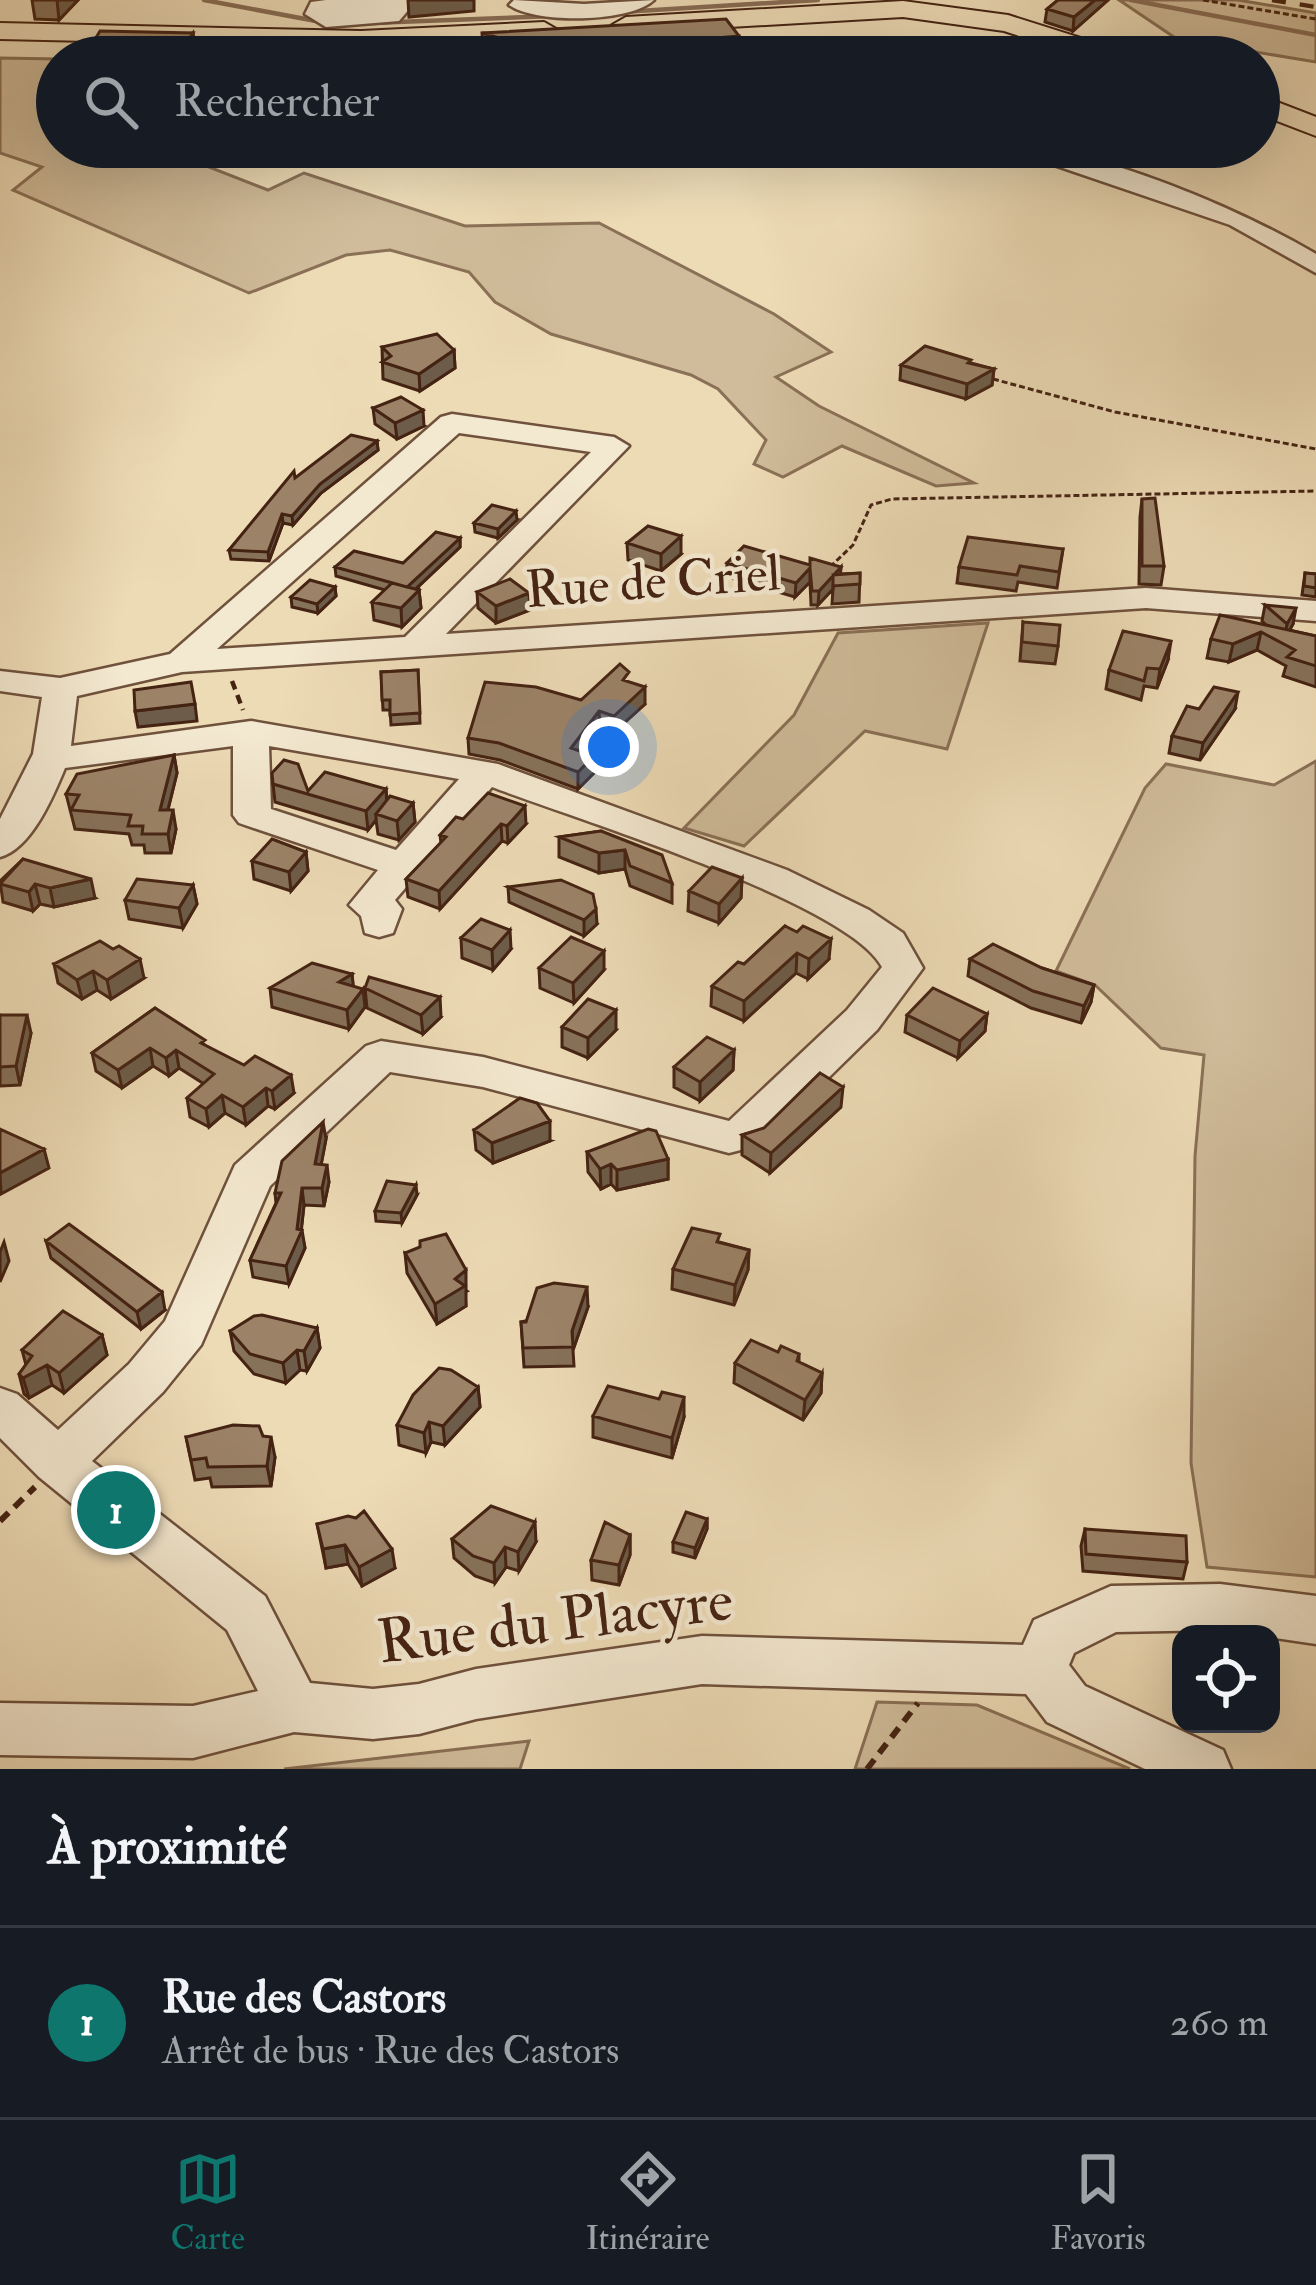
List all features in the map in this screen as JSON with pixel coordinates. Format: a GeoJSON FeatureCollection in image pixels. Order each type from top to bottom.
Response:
{"type":"FeatureCollection","features":[{"type":"Feature","properties":{"kind":"main road"},"geometry":{"type":"LineString","coordinates":[[389,36],[520,9],[808,14],[867,5],[984,18],[1042,36]]}},
{"type":"Feature","properties":{"kind":"main road"},"geometry":{"type":"LineString","coordinates":[[0,31],[188,36]]}},
{"type":"Feature","properties":{"kind":"main road"},"geometry":{"type":"LineString","coordinates":[[1280,112],[1316,127]]}},
{"type":"Feature","properties":{"kind":"street"},"geometry":{"type":"LineString","coordinates":[[520,9],[628,7],[643,0]]}},
{"type":"Feature","properties":{"kind":"street"},"geometry":{"type":"LineString","coordinates":[[1087,168],[1239,220],[1316,265]]}},
{"type":"Feature","properties":{"kind":"street"},"geometry":{"type":"LineString","coordinates":[[182,662],[452,423],[614,446],[412,648]]}},
{"type":"Feature","properties":{"kind":"street","name":"Rue de Criel"},"geometry":{"type":"LineString","coordinates":[[0,681],[60,689],[182,662],[1146,598],[1316,611]]}},
{"type":"Feature","properties":{"kind":"street"},"geometry":{"type":"LineString","coordinates":[[0,845],[31,807],[52,758],[60,689]]}},
{"type":"Feature","properties":{"kind":"street"},"geometry":{"type":"LineString","coordinates":[[52,758],[89,757],[251,732],[485,772],[772,879],[855,919],[889,942],[903,968],[862,1020],[744,1134],[729,1137],[497,1075],[381,1056],[251,1177],[184,1332],[146,1378],[57,1462]]}},
{"type":"Feature","properties":{"kind":"street"},"geometry":{"type":"LineString","coordinates":[[251,732],[252,815],[404,866]]}},
{"type":"Feature","properties":{"kind":"street"},"geometry":{"type":"LineString","coordinates":[[374,915],[404,866],[485,772]]}},
{"type":"Feature","properties":{"kind":"street"},"geometry":{"type":"LineString","coordinates":[[0,1408],[57,1462],[246,1613],[294,1707]]}},
{"type":"Feature","properties":{"kind":"street"},"geometry":{"type":"LineString","coordinates":[[1203,1769],[1066,1704],[1040,1670],[1053,1637],[1112,1609],[1220,1607],[1316,1620]]}},
{"type":"Feature","properties":{"kind":"street","name":"Rue du Placyre"},"geometry":{"type":"LineString","coordinates":[[0,1729],[193,1732],[294,1707],[373,1714],[419,1709],[476,1694],[702,1660],[1040,1670]]}},
{"type":"Feature","properties":{"kind":"path"},"geometry":{"type":"LineString","coordinates":[[1203,0],[1316,19]]}},
{"type":"Feature","properties":{"kind":"path"},"geometry":{"type":"LineString","coordinates":[[993,380],[1115,412],[1316,449]]}},
{"type":"Feature","properties":{"kind":"path"},"geometry":{"type":"LineString","coordinates":[[827,570],[853,545],[871,505],[885,500],[957,493],[1030,500],[1316,491]]}},
{"type":"Feature","properties":{"kind":"path"},"geometry":{"type":"LineString","coordinates":[[223,659],[251,732]]}},
{"type":"Feature","properties":{"kind":"path"},"geometry":{"type":"LineString","coordinates":[[0,1521],[57,1462]]}},
{"type":"Feature","properties":{"kind":"path"},"geometry":{"type":"LineString","coordinates":[[867,1769],[922,1698]]}},
{"type":"Feature","properties":{"kind":"shaded area"},"geometry":{"type":"Polygon","coordinates":[[[1119,0],[1238,0],[1316,13],[1316,62],[1280,56],[1280,36],[1173,36],[1119,0]]]}},
{"type":"Feature","properties":{"kind":"shaded area"},"geometry":{"type":"Polygon","coordinates":[[[0,58],[36,59],[36,165],[0,153],[0,58]]]}},
{"type":"Feature","properties":{"kind":"shaded area"},"geometry":{"type":"Polygon","coordinates":[[[41,168],[212,168],[268,190],[304,173],[465,226],[599,223],[774,314],[831,352],[776,377],[819,406],[974,483],[936,486],[842,446],[783,477],[754,464],[766,440],[718,389],[691,375],[551,334],[495,302],[469,272],[390,250],[346,255],[249,293],[13,190],[41,168]]]}},
{"type":"Feature","properties":{"kind":"shaded area"},"geometry":{"type":"Polygon","coordinates":[[[988,623],[947,749],[865,731],[744,846],[684,828],[794,715],[838,633],[988,623]]]}},
{"type":"Feature","properties":{"kind":"shaded area"},"geometry":{"type":"Polygon","coordinates":[[[1316,761],[1316,1577],[1207,1567],[1191,1463],[1195,1156],[1204,1055],[1161,1048],[1095,985],[1056,971],[1145,788],[1166,764],[1274,785],[1316,761]]]}},
{"type":"Feature","properties":{"kind":"shaded area"},"geometry":{"type":"Polygon","coordinates":[[[877,1702],[977,1705],[1130,1769],[855,1769],[877,1702]]]}},
{"type":"Feature","properties":{"kind":"shaded area"},"geometry":{"type":"Polygon","coordinates":[[[529,1741],[520,1769],[284,1769],[529,1741]]]}},
{"type":"Feature","properties":{"kind":"building"},"geometry":{"type":"Polygon","coordinates":[[[1058,0],[1095,0],[1074,17],[1047,9],[1058,0]]]}},
{"type":"Feature","properties":{"kind":"building"},"geometry":{"type":"Polygon","coordinates":[[[726,19],[739,36],[492,36],[482,33],[726,19]]]}},
{"type":"Feature","properties":{"kind":"building"},"geometry":{"type":"Polygon","coordinates":[[[100,31],[193,33],[191,36],[97,36],[100,31]]]}},
{"type":"Feature","properties":{"kind":"building"},"geometry":{"type":"Polygon","coordinates":[[[437,334],[454,350],[419,374],[382,362],[391,356],[382,347],[437,334]]]}},
{"type":"Feature","properties":{"kind":"building"},"geometry":{"type":"Polygon","coordinates":[[[925,346],[994,369],[967,384],[901,365],[925,346]]]}},
{"type":"Feature","properties":{"kind":"building"},"geometry":{"type":"Polygon","coordinates":[[[401,397],[423,410],[395,423],[373,408],[401,397]]]}},
{"type":"Feature","properties":{"kind":"building"},"geometry":{"type":"Polygon","coordinates":[[[351,435],[377,441],[320,484],[292,516],[282,514],[268,552],[229,550],[294,471],[295,478],[351,435]]]}},
{"type":"Feature","properties":{"kind":"building"},"geometry":{"type":"Polygon","coordinates":[[[1155,498],[1164,566],[1142,566],[1142,499],[1155,498]]]}},
{"type":"Feature","properties":{"kind":"building"},"geometry":{"type":"Polygon","coordinates":[[[492,505],[516,511],[498,529],[474,523],[492,505]]]}},
{"type":"Feature","properties":{"kind":"building"},"geometry":{"type":"Polygon","coordinates":[[[648,526],[681,536],[661,554],[627,543],[648,526]]]}},
{"type":"Feature","properties":{"kind":"building"},"geometry":{"type":"Polygon","coordinates":[[[436,532],[460,538],[407,587],[335,567],[354,551],[403,563],[436,532]]]}},
{"type":"Feature","properties":{"kind":"building"},"geometry":{"type":"Polygon","coordinates":[[[968,537],[1063,549],[1059,572],[1020,566],[1017,575],[959,567],[968,537]]]}},
{"type":"Feature","properties":{"kind":"building"},"geometry":{"type":"Polygon","coordinates":[[[744,546],[810,565],[810,558],[841,567],[819,591],[812,591],[810,568],[796,583],[727,563],[744,546]]]}},
{"type":"Feature","properties":{"kind":"building"},"geometry":{"type":"Polygon","coordinates":[[[860,573],[860,584],[833,586],[833,575],[860,573]]]}},
{"type":"Feature","properties":{"kind":"building"},"geometry":{"type":"Polygon","coordinates":[[[1305,573],[1316,574],[1316,588],[1304,586],[1305,573]]]}},
{"type":"Feature","properties":{"kind":"building"},"geometry":{"type":"Polygon","coordinates":[[[510,579],[529,593],[496,606],[477,592],[510,579]]]}},
{"type":"Feature","properties":{"kind":"building"},"geometry":{"type":"Polygon","coordinates":[[[310,580],[335,587],[317,604],[291,597],[310,580]]]}},
{"type":"Feature","properties":{"kind":"building"},"geometry":{"type":"Polygon","coordinates":[[[392,583],[419,590],[401,608],[372,602],[392,583]]]}},
{"type":"Feature","properties":{"kind":"building"},"geometry":{"type":"Polygon","coordinates":[[[1265,605],[1296,608],[1287,624],[1265,605]]]}},
{"type":"Feature","properties":{"kind":"building"},"geometry":{"type":"Polygon","coordinates":[[[1220,615],[1316,636],[1316,666],[1287,657],[1295,650],[1261,632],[1233,644],[1211,639],[1220,615]]]}},
{"type":"Feature","properties":{"kind":"building"},"geometry":{"type":"Polygon","coordinates":[[[1023,622],[1060,625],[1058,646],[1022,642],[1023,622]]]}},
{"type":"Feature","properties":{"kind":"building"},"geometry":{"type":"Polygon","coordinates":[[[1123,631],[1171,641],[1160,669],[1147,668],[1144,681],[1109,670],[1123,631]]]}},
{"type":"Feature","properties":{"kind":"building"},"geometry":{"type":"Polygon","coordinates":[[[620,664],[629,672],[623,680],[645,687],[614,716],[599,711],[571,748],[594,756],[578,772],[499,743],[468,738],[485,682],[536,687],[581,700],[620,664]]]}},
{"type":"Feature","properties":{"kind":"building"},"geometry":{"type":"Polygon","coordinates":[[[418,670],[420,713],[390,715],[390,700],[382,700],[381,672],[418,670]]]}},
{"type":"Feature","properties":{"kind":"building"},"geometry":{"type":"Polygon","coordinates":[[[191,682],[195,704],[135,711],[134,690],[191,682]]]}},
{"type":"Feature","properties":{"kind":"building"},"geometry":{"type":"Polygon","coordinates":[[[1214,687],[1238,692],[1203,743],[1172,736],[1187,706],[1199,709],[1214,687]]]}},
{"type":"Feature","properties":{"kind":"building"},"geometry":{"type":"Polygon","coordinates":[[[174,755],[160,810],[173,810],[168,834],[142,834],[143,826],[128,826],[131,815],[71,810],[79,795],[66,794],[77,774],[174,755]]]}},
{"type":"Feature","properties":{"kind":"building"},"geometry":{"type":"Polygon","coordinates":[[[284,760],[298,764],[308,791],[325,772],[386,789],[366,811],[273,784],[272,773],[284,760]]]}},
{"type":"Feature","properties":{"kind":"building"},"geometry":{"type":"Polygon","coordinates":[[[488,793],[525,806],[507,826],[501,824],[439,891],[406,879],[446,837],[440,835],[456,817],[463,819],[488,793]]]}},
{"type":"Feature","properties":{"kind":"building"},"geometry":{"type":"Polygon","coordinates":[[[390,796],[413,803],[397,821],[376,814],[390,796]]]}},
{"type":"Feature","properties":{"kind":"building"},"geometry":{"type":"Polygon","coordinates":[[[601,831],[662,855],[672,883],[630,866],[625,850],[599,853],[559,837],[601,831]]]}},
{"type":"Feature","properties":{"kind":"building"},"geometry":{"type":"Polygon","coordinates":[[[272,839],[306,852],[289,872],[252,861],[272,839]]]}},
{"type":"Feature","properties":{"kind":"building"},"geometry":{"type":"Polygon","coordinates":[[[23,859],[91,879],[50,888],[35,884],[29,892],[0,884],[23,859]]]}},
{"type":"Feature","properties":{"kind":"building"},"geometry":{"type":"Polygon","coordinates":[[[712,867],[742,878],[719,904],[689,891],[712,867]]]}},
{"type":"Feature","properties":{"kind":"building"},"geometry":{"type":"Polygon","coordinates":[[[137,879],[193,885],[179,908],[125,900],[137,879]]]}},
{"type":"Feature","properties":{"kind":"building"},"geometry":{"type":"Polygon","coordinates":[[[561,880],[593,894],[596,909],[584,920],[508,887],[561,880]]]}},
{"type":"Feature","properties":{"kind":"building"},"geometry":{"type":"Polygon","coordinates":[[[481,919],[510,930],[492,950],[461,938],[481,919]]]}},
{"type":"Feature","properties":{"kind":"building"},"geometry":{"type":"Polygon","coordinates":[[[785,926],[797,932],[803,926],[831,939],[809,959],[797,953],[744,1001],[712,986],[738,962],[744,964],[785,926]]]}},
{"type":"Feature","properties":{"kind":"building"},"geometry":{"type":"Polygon","coordinates":[[[571,937],[604,951],[573,983],[539,968],[571,937]]]}},
{"type":"Feature","properties":{"kind":"building"},"geometry":{"type":"Polygon","coordinates":[[[100,941],[140,959],[107,980],[93,971],[77,980],[54,964],[100,941]]]}},
{"type":"Feature","properties":{"kind":"building"},"geometry":{"type":"Polygon","coordinates":[[[993,944],[1042,968],[1094,985],[1084,1006],[1033,991],[970,959],[993,944]]]}},
{"type":"Feature","properties":{"kind":"building"},"geometry":{"type":"Polygon","coordinates":[[[312,963],[352,974],[339,982],[363,989],[347,1010],[270,988],[312,963]]]}},
{"type":"Feature","properties":{"kind":"building"},"geometry":{"type":"Polygon","coordinates":[[[369,977],[440,997],[421,1015],[365,988],[369,977]]]}},
{"type":"Feature","properties":{"kind":"building"},"geometry":{"type":"Polygon","coordinates":[[[933,988],[987,1014],[960,1041],[907,1015],[933,988]]]}},
{"type":"Feature","properties":{"kind":"building"},"geometry":{"type":"Polygon","coordinates":[[[588,999],[616,1010],[588,1038],[562,1027],[588,999]]]}},
{"type":"Feature","properties":{"kind":"building"},"geometry":{"type":"Polygon","coordinates":[[[155,1008],[205,1040],[201,1043],[244,1065],[255,1056],[291,1075],[243,1107],[222,1095],[206,1109],[187,1098],[214,1074],[176,1050],[166,1058],[150,1048],[118,1070],[92,1053],[155,1008]]]}},
{"type":"Feature","properties":{"kind":"building"},"geometry":{"type":"Polygon","coordinates":[[[0,1015],[27,1015],[16,1066],[0,1067],[0,1015]]]}},
{"type":"Feature","properties":{"kind":"building"},"geometry":{"type":"Polygon","coordinates":[[[707,1037],[734,1050],[700,1082],[674,1067],[707,1037]]]}},
{"type":"Feature","properties":{"kind":"building"},"geometry":{"type":"Polygon","coordinates":[[[820,1073],[843,1087],[771,1153],[742,1135],[764,1128],[820,1073]]]}},
{"type":"Feature","properties":{"kind":"building"},"geometry":{"type":"Polygon","coordinates":[[[520,1098],[537,1103],[550,1121],[492,1143],[474,1130],[520,1098]]]}},
{"type":"Feature","properties":{"kind":"building"},"geometry":{"type":"Polygon","coordinates":[[[323,1122],[315,1164],[327,1165],[322,1188],[302,1188],[297,1229],[302,1230],[286,1266],[250,1260],[281,1193],[275,1193],[282,1161],[323,1122]]]}},
{"type":"Feature","properties":{"kind":"building"},"geometry":{"type":"Polygon","coordinates":[[[0,1129],[44,1149],[0,1173],[0,1129]]]}},
{"type":"Feature","properties":{"kind":"building"},"geometry":{"type":"Polygon","coordinates":[[[648,1129],[656,1131],[668,1159],[600,1169],[587,1152],[648,1129]]]}},
{"type":"Feature","properties":{"kind":"building"},"geometry":{"type":"Polygon","coordinates":[[[387,1181],[416,1185],[401,1213],[375,1211],[387,1181]]]}},
{"type":"Feature","properties":{"kind":"building"},"geometry":{"type":"Polygon","coordinates":[[[69,1224],[162,1292],[137,1312],[46,1241],[69,1224]]]}},
{"type":"Feature","properties":{"kind":"building"},"geometry":{"type":"Polygon","coordinates":[[[692,1228],[720,1234],[717,1242],[749,1250],[735,1285],[673,1269],[692,1228]]]}},
{"type":"Feature","properties":{"kind":"building"},"geometry":{"type":"Polygon","coordinates":[[[446,1234],[466,1270],[455,1279],[465,1286],[435,1304],[405,1253],[420,1247],[420,1241],[446,1234]]]}},
{"type":"Feature","properties":{"kind":"building"},"geometry":{"type":"Polygon","coordinates":[[[554,1283],[587,1287],[572,1331],[573,1347],[523,1348],[521,1322],[526,1322],[537,1288],[554,1283]]]}},
{"type":"Feature","properties":{"kind":"building"},"geometry":{"type":"Polygon","coordinates":[[[63,1311],[102,1335],[59,1373],[47,1365],[23,1378],[19,1374],[32,1356],[22,1350],[63,1311]]]}},
{"type":"Feature","properties":{"kind":"building"},"geometry":{"type":"Polygon","coordinates":[[[262,1315],[317,1328],[304,1351],[297,1350],[283,1363],[250,1354],[230,1331],[262,1315]]]}},
{"type":"Feature","properties":{"kind":"building"},"geometry":{"type":"Polygon","coordinates":[[[751,1340],[778,1352],[781,1346],[799,1354],[797,1361],[822,1373],[805,1400],[735,1363],[751,1340]]]}},
{"type":"Feature","properties":{"kind":"building"},"geometry":{"type":"Polygon","coordinates":[[[439,1368],[478,1387],[443,1426],[429,1422],[424,1433],[397,1425],[413,1395],[439,1368]]]}},
{"type":"Feature","properties":{"kind":"building"},"geometry":{"type":"Polygon","coordinates":[[[608,1386],[659,1399],[662,1392],[684,1397],[672,1438],[593,1416],[608,1386]]]}},
{"type":"Feature","properties":{"kind":"building"},"geometry":{"type":"Polygon","coordinates":[[[233,1425],[259,1426],[263,1436],[271,1437],[267,1466],[208,1467],[206,1458],[191,1460],[186,1437],[233,1425]]]}},
{"type":"Feature","properties":{"kind":"building"},"geometry":{"type":"Polygon","coordinates":[[[491,1506],[535,1522],[518,1552],[505,1547],[494,1563],[473,1556],[452,1539],[491,1506]]]}},
{"type":"Feature","properties":{"kind":"building"},"geometry":{"type":"Polygon","coordinates":[[[364,1511],[392,1549],[359,1567],[345,1545],[323,1549],[317,1524],[356,1518],[364,1511]]]}},
{"type":"Feature","properties":{"kind":"building"},"geometry":{"type":"Polygon","coordinates":[[[686,1512],[707,1519],[695,1548],[673,1542],[686,1512]]]}},
{"type":"Feature","properties":{"kind":"building"},"geometry":{"type":"Polygon","coordinates":[[[605,1522],[630,1535],[619,1565],[591,1560],[605,1522]]]}},
{"type":"Feature","properties":{"kind":"building"},"geometry":{"type":"Polygon","coordinates":[[[1085,1529],[1186,1536],[1187,1562],[1086,1554],[1085,1529]]]}},
{"type":"Feature","properties":{"kind":"waterway"},"geometry":{"type":"LineString","coordinates":[[204,0],[332,24]]}},
{"type":"Feature","properties":{"kind":"waterway"},"geometry":{"type":"LineString","coordinates":[[622,12],[818,0]]}},
{"type":"Feature","properties":{"kind":"waterway"},"geometry":{"type":"LineString","coordinates":[[1131,0],[1316,35]]}},
{"type":"Feature","properties":{"kind":"waterway"},"geometry":{"type":"LineString","coordinates":[[371,23],[553,16]]}},
{"type":"Feature","properties":{"kind":"railway"},"geometry":{"type":"LineString","coordinates":[[1272,0],[1316,7]]}},
{"type":"Feature","properties":{"kind":"place","name":"Rue des Castors"},"geometry":{"type":"Point","coordinates":[116,1510]}}]}
